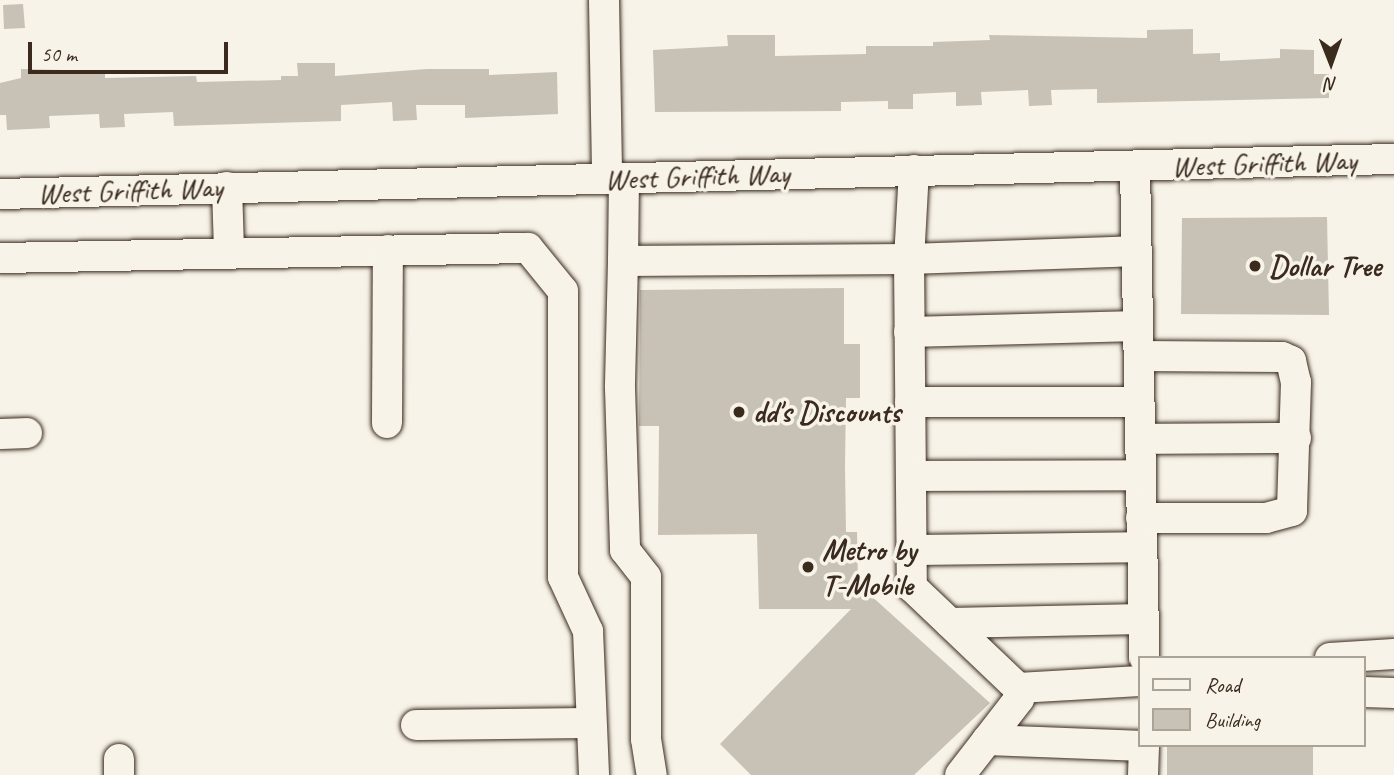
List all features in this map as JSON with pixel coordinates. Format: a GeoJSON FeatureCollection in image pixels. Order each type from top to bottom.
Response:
{"type":"FeatureCollection","features":[{"type":"Feature","properties":{"kind":"street"},"geometry":{"type":"LineString","coordinates":[[604,0],[623,261],[620,388],[625,550],[646,577],[646,739],[652,775]]}},
{"type":"Feature","properties":{"kind":"street","name":"West Griffith Way"},"geometry":{"type":"LineString","coordinates":[[0,194],[1394,159]]}},
{"type":"Feature","properties":{"kind":"street"},"geometry":{"type":"LineString","coordinates":[[1135,167],[1144,656]]}},
{"type":"Feature","properties":{"kind":"street"},"geometry":{"type":"LineString","coordinates":[[914,170],[909,260],[912,587],[1018,688],[1019,699],[960,775]]}},
{"type":"Feature","properties":{"kind":"street"},"geometry":{"type":"LineString","coordinates":[[227,187],[229,251]]}},
{"type":"Feature","properties":{"kind":"street"},"geometry":{"type":"LineString","coordinates":[[0,258],[229,251],[528,248],[563,291],[563,577],[587,631],[594,775]]}},
{"type":"Feature","properties":{"kind":"street"},"geometry":{"type":"LineString","coordinates":[[387,423],[388,250]]}},
{"type":"Feature","properties":{"kind":"street"},"geometry":{"type":"LineString","coordinates":[[623,261],[909,260],[1137,251]]}},
{"type":"Feature","properties":{"kind":"street"},"geometry":{"type":"LineString","coordinates":[[909,332],[1138,326]]}},
{"type":"Feature","properties":{"kind":"street"},"geometry":{"type":"LineString","coordinates":[[912,550],[1142,533],[1281,517],[1292,511],[1296,382],[1291,361],[1269,356],[1139,356]]}},
{"type":"Feature","properties":{"kind":"street"},"geometry":{"type":"LineString","coordinates":[[910,402],[1139,402]]}},
{"type":"Feature","properties":{"kind":"street"},"geometry":{"type":"LineString","coordinates":[[1140,439],[1296,438]]}},
{"type":"Feature","properties":{"kind":"street"},"geometry":{"type":"LineString","coordinates":[[911,476],[1141,475]]}},
{"type":"Feature","properties":{"kind":"street"},"geometry":{"type":"LineString","coordinates":[[950,623],[1143,619]]}},
{"type":"Feature","properties":{"kind":"street"},"geometry":{"type":"LineString","coordinates":[[1362,656],[1394,654]]}},
{"type":"Feature","properties":{"kind":"street"},"geometry":{"type":"LineString","coordinates":[[1018,688],[1138,681]]}},
{"type":"Feature","properties":{"kind":"street"},"geometry":{"type":"LineString","coordinates":[[1366,692],[1394,693]]}},
{"type":"Feature","properties":{"kind":"street"},"geometry":{"type":"LineString","coordinates":[[416,725],[591,723]]}},
{"type":"Feature","properties":{"kind":"street"},"geometry":{"type":"LineString","coordinates":[[987,740],[1138,746]]}},
{"type":"Feature","properties":{"kind":"street"},"geometry":{"type":"LineString","coordinates":[[1143,775],[1144,747]]}},
{"type":"Feature","properties":{"kind":"building"},"geometry":{"type":"Polygon","coordinates":[[[23,4],[25,28],[4,29],[3,5],[23,4]]]}},
{"type":"Feature","properties":{"kind":"building"},"geometry":{"type":"Polygon","coordinates":[[[1193,29],[1193,54],[1220,53],[1220,61],[1280,58],[1280,49],[1314,50],[1314,74],[1329,74],[1329,98],[1097,103],[1097,89],[1051,90],[1052,105],[1029,106],[1028,90],[981,92],[982,105],[956,106],[956,92],[913,94],[913,109],[888,109],[888,101],[841,102],[841,111],[655,112],[653,50],[728,46],[727,35],[775,35],[775,56],[866,54],[866,46],[933,46],[933,42],[990,40],[989,35],[1147,38],[1147,30],[1193,29]]]}},
{"type":"Feature","properties":{"kind":"building"},"geometry":{"type":"Polygon","coordinates":[[[297,63],[335,63],[335,76],[427,69],[489,69],[489,75],[557,72],[558,114],[465,118],[465,105],[416,105],[417,120],[393,121],[392,102],[341,105],[341,121],[174,126],[173,112],[124,114],[125,127],[100,128],[99,114],[49,116],[50,128],[7,130],[6,115],[0,115],[0,83],[21,78],[21,69],[105,71],[105,78],[196,76],[197,82],[281,80],[281,76],[298,76],[297,63]]]}},
{"type":"Feature","properties":{"kind":"building","name":"Dollar Tree"},"geometry":{"type":"Polygon","coordinates":[[[1327,217],[1329,315],[1181,314],[1182,218],[1327,217]]]}},
{"type":"Feature","properties":{"kind":"building"},"geometry":{"type":"Polygon","coordinates":[[[844,288],[844,344],[860,344],[860,398],[846,398],[845,467],[846,532],[857,532],[858,584],[990,703],[914,775],[751,775],[720,744],[851,609],[759,609],[757,534],[658,535],[659,426],[639,426],[640,290],[844,288]]]}},
{"type":"Feature","properties":{"kind":"building"},"geometry":{"type":"Polygon","coordinates":[[[1167,747],[1313,747],[1313,775],[1167,775],[1167,747]]]}},
{"type":"Feature","properties":{"kind":"place","name":"Dollar Tree"},"geometry":{"type":"Point","coordinates":[1255,266]}},
{"type":"Feature","properties":{"kind":"place","name":"dd's Discounts"},"geometry":{"type":"Point","coordinates":[739,412]}},
{"type":"Feature","properties":{"kind":"place","name":"Metro by T-Mobile"},"geometry":{"type":"Point","coordinates":[808,567]}}]}
